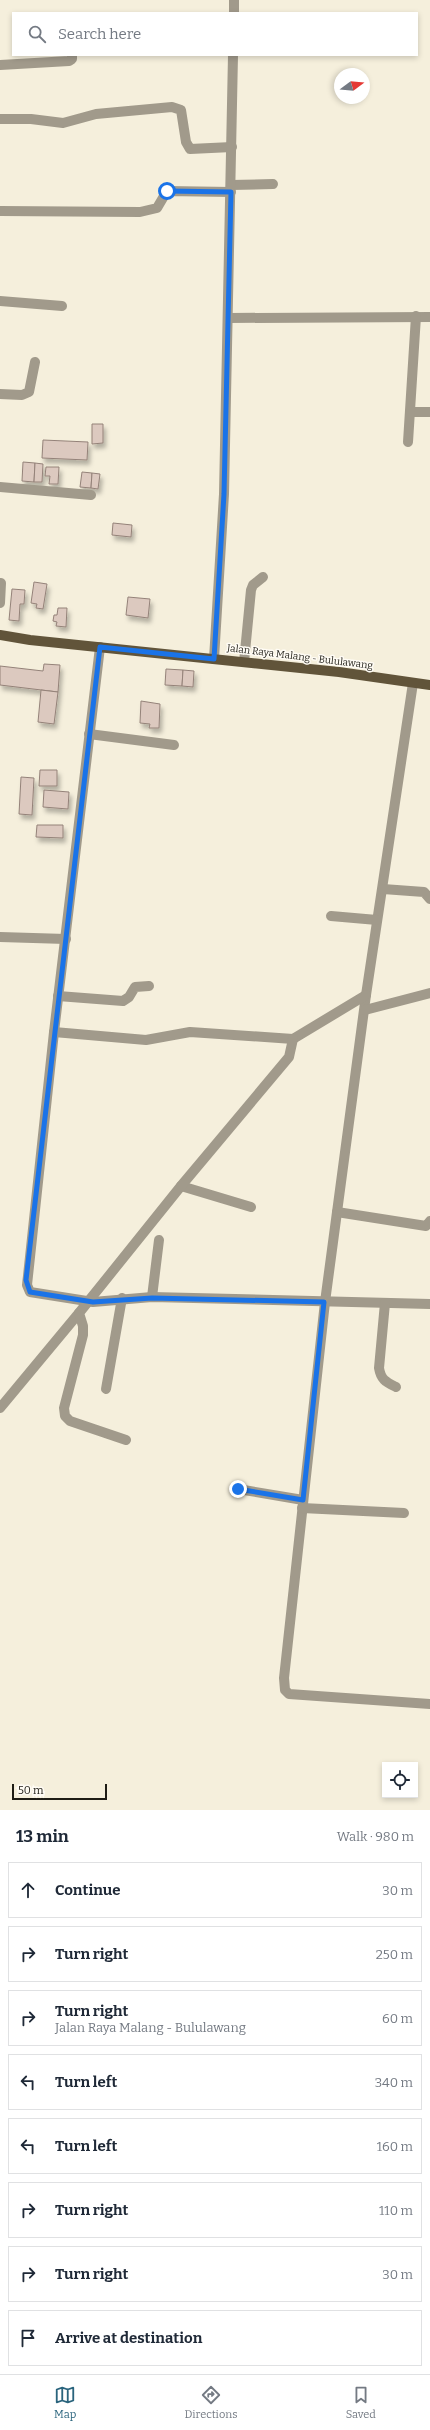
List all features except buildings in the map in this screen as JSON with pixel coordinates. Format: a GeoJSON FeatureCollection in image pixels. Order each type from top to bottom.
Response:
{"type":"FeatureCollection","features":[{"type":"Feature","properties":{"kind":"main road","name":"Jalan Raya Malang - Bululawang"},"geometry":{"type":"LineString","coordinates":[[0,635],[244,662],[430,685]]}},
{"type":"Feature","properties":{"kind":"street"},"geometry":{"type":"LineString","coordinates":[[234,0],[234,12]]}},
{"type":"Feature","properties":{"kind":"street"},"geometry":{"type":"LineString","coordinates":[[0,65],[69,62],[72,59],[72,56]]}},
{"type":"Feature","properties":{"kind":"street"},"geometry":{"type":"LineString","coordinates":[[214,659],[224,494],[233,56]]}},
{"type":"Feature","properties":{"kind":"street"},"geometry":{"type":"LineString","coordinates":[[0,119],[31,119],[62,123],[96,114],[172,107],[178,108],[181,112],[186,142],[192,150],[232,147]]}},
{"type":"Feature","properties":{"kind":"street"},"geometry":{"type":"LineString","coordinates":[[0,210],[140,212],[157,208],[167,191],[231,189],[273,184]]}},
{"type":"Feature","properties":{"kind":"street"},"geometry":{"type":"LineString","coordinates":[[0,301],[62,306]]}},
{"type":"Feature","properties":{"kind":"street"},"geometry":{"type":"LineString","coordinates":[[408,442],[416,316]]}},
{"type":"Feature","properties":{"kind":"street"},"geometry":{"type":"LineString","coordinates":[[228,318],[430,317]]}},
{"type":"Feature","properties":{"kind":"street"},"geometry":{"type":"LineString","coordinates":[[0,394],[22,395],[29,392],[35,362]]}},
{"type":"Feature","properties":{"kind":"street"},"geometry":{"type":"LineString","coordinates":[[410,412],[430,412]]}},
{"type":"Feature","properties":{"kind":"street"},"geometry":{"type":"LineString","coordinates":[[0,487],[91,495]]}},
{"type":"Feature","properties":{"kind":"street"},"geometry":{"type":"LineString","coordinates":[[244,662],[251,590],[253,585],[263,576]]}},
{"type":"Feature","properties":{"kind":"street"},"geometry":{"type":"LineString","coordinates":[[0,603],[1,583]]}},
{"type":"Feature","properties":{"kind":"street"},"geometry":{"type":"LineString","coordinates":[[100,647],[54,1032],[27,1285],[30,1292],[89,1302],[122,1298],[152,1298],[430,1304]]}},
{"type":"Feature","properties":{"kind":"street"},"geometry":{"type":"LineString","coordinates":[[413,683],[366,995],[324,1302],[284,1678],[285,1690],[293,1694],[430,1704]]}},
{"type":"Feature","properties":{"kind":"street"},"geometry":{"type":"LineString","coordinates":[[89,734],[174,745]]}},
{"type":"Feature","properties":{"kind":"street"},"geometry":{"type":"LineString","coordinates":[[383,889],[424,892],[430,899]]}},
{"type":"Feature","properties":{"kind":"street"},"geometry":{"type":"LineString","coordinates":[[331,916],[377,920]]}},
{"type":"Feature","properties":{"kind":"street"},"geometry":{"type":"LineString","coordinates":[[0,937],[66,939]]}},
{"type":"Feature","properties":{"kind":"street"},"geometry":{"type":"LineString","coordinates":[[58,996],[123,1001],[129,996],[135,987],[149,986]]}},
{"type":"Feature","properties":{"kind":"street"},"geometry":{"type":"LineString","coordinates":[[365,1010],[430,993]]}},
{"type":"Feature","properties":{"kind":"street"},"geometry":{"type":"LineString","coordinates":[[54,1032],[146,1040],[190,1032],[293,1039],[366,995]]}},
{"type":"Feature","properties":{"kind":"street"},"geometry":{"type":"LineString","coordinates":[[0,1408],[89,1302],[181,1186],[289,1057],[293,1039]]}},
{"type":"Feature","properties":{"kind":"street"},"geometry":{"type":"LineString","coordinates":[[181,1186],[251,1206]]}},
{"type":"Feature","properties":{"kind":"street"},"geometry":{"type":"LineString","coordinates":[[337,1212],[426,1226],[430,1221]]}},
{"type":"Feature","properties":{"kind":"street"},"geometry":{"type":"LineString","coordinates":[[152,1298],[159,1240]]}},
{"type":"Feature","properties":{"kind":"street"},"geometry":{"type":"LineString","coordinates":[[106,1389],[122,1298]]}},
{"type":"Feature","properties":{"kind":"street"},"geometry":{"type":"LineString","coordinates":[[385,1303],[379,1368],[380,1377],[384,1382],[396,1387]]}},
{"type":"Feature","properties":{"kind":"street"},"geometry":{"type":"LineString","coordinates":[[79,1313],[83,1326],[83,1335],[64,1408],[65,1416],[70,1421],[126,1440]]}},
{"type":"Feature","properties":{"kind":"street"},"geometry":{"type":"LineString","coordinates":[[238,1489],[302,1504],[404,1513]]}},
{"type":"Feature","properties":{"kind":"route"},"geometry":{"type":"LineString","coordinates":[[167,191],[231,192],[224,494],[214,659],[100,647],[76,836],[66,939],[26,1280],[30,1292],[89,1302],[122,1298],[324,1302],[303,1500],[238,1489]]}}]}
